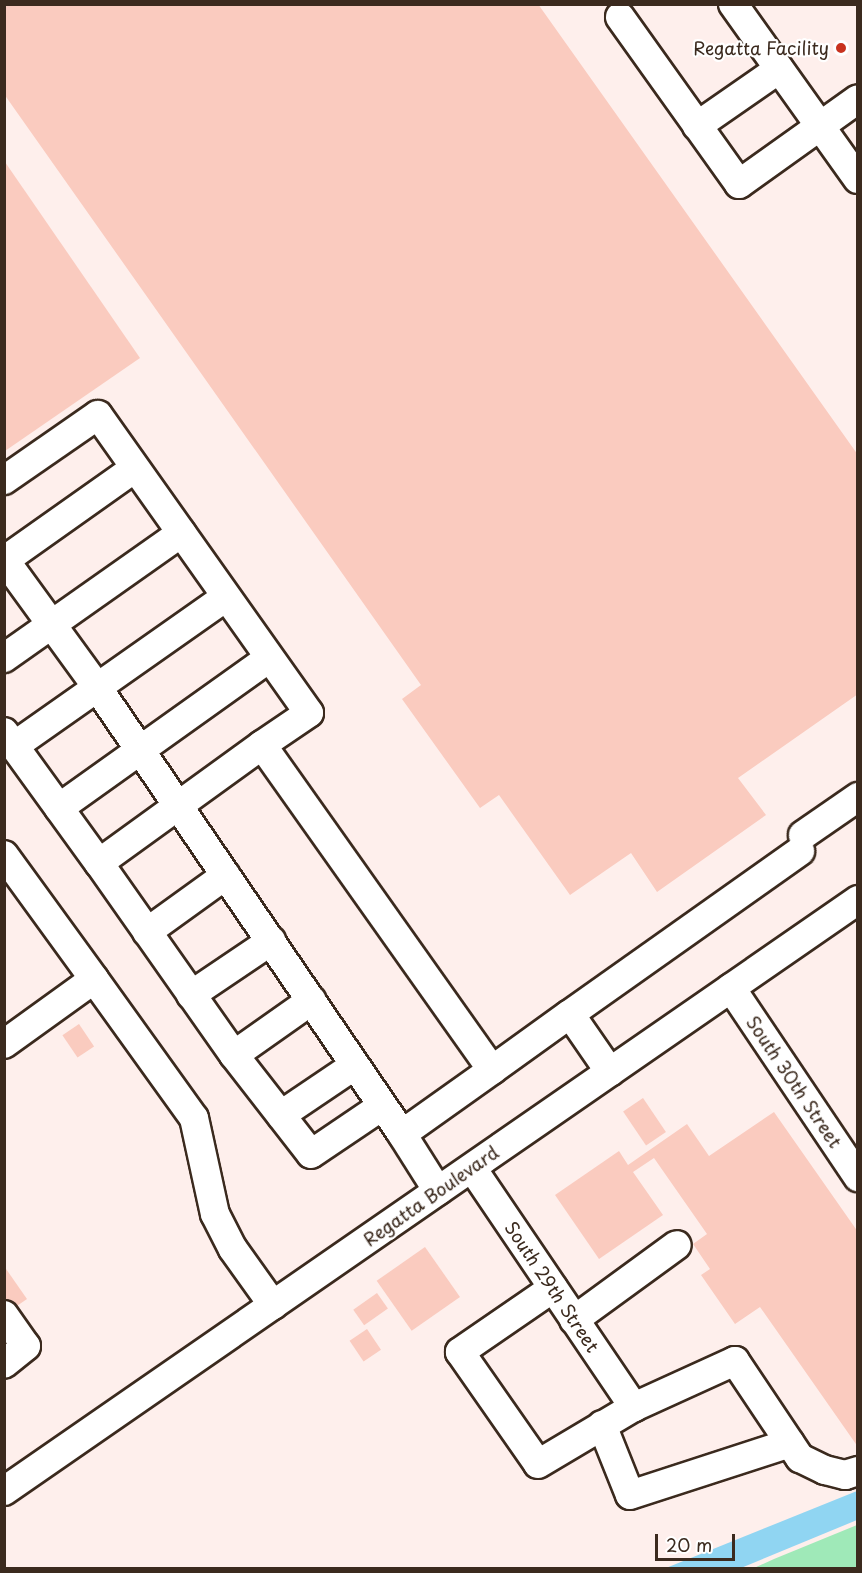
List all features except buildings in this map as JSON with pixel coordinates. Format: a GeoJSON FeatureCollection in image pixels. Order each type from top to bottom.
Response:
{"type":"FeatureCollection","features":[{"type":"Feature","properties":{"kind":"street"},"geometry":{"type":"LineString","coordinates":[[734,4],[858,179]]}},
{"type":"Feature","properties":{"kind":"street"},"geometry":{"type":"LineString","coordinates":[[620,17],[739,184],[858,99]]}},
{"type":"Feature","properties":{"kind":"street"},"geometry":{"type":"LineString","coordinates":[[697,126],[779,69]]}},
{"type":"Feature","properties":{"kind":"street"},"geometry":{"type":"LineString","coordinates":[[4,480],[98,416],[309,713],[99,863]]}},
{"type":"Feature","properties":{"kind":"street"},"geometry":{"type":"LineString","coordinates":[[135,468],[5,559],[53,624],[272,941],[438,1191]]}},
{"type":"Feature","properties":{"kind":"street"},"geometry":{"type":"LineString","coordinates":[[4,658],[181,533]]}},
{"type":"Feature","properties":{"kind":"street"},"geometry":{"type":"LineString","coordinates":[[226,597],[97,687],[9,739],[234,1055],[311,1154],[382,1106]]}},
{"type":"Feature","properties":{"kind":"street"},"geometry":{"type":"LineString","coordinates":[[59,808],[269,658]]}},
{"type":"Feature","properties":{"kind":"street"},"geometry":{"type":"LineString","coordinates":[[262,745],[492,1070]]}},
{"type":"Feature","properties":{"kind":"street"},"geometry":{"type":"LineString","coordinates":[[402,1134],[802,843],[858,797]]}},
{"type":"Feature","properties":{"kind":"street"},"geometry":{"type":"LineString","coordinates":[[4,855],[194,1118],[215,1214],[233,1249],[273,1305]]}},
{"type":"Feature","properties":{"kind":"street"},"geometry":{"type":"LineString","coordinates":[[147,932],[226,874]]}},
{"type":"Feature","properties":{"kind":"street","name":"Regatta Boulevard"},"geometry":{"type":"LineString","coordinates":[[4,1491],[858,900]]}},
{"type":"Feature","properties":{"kind":"street"},"geometry":{"type":"LineString","coordinates":[[191,995],[272,941]]}},
{"type":"Feature","properties":{"kind":"street"},"geometry":{"type":"LineString","coordinates":[[4,1044],[94,979]]}},
{"type":"Feature","properties":{"kind":"street","name":"South 30th Street"},"geometry":{"type":"LineString","coordinates":[[731,988],[858,1177]]}},
{"type":"Feature","properties":{"kind":"street"},"geometry":{"type":"LineString","coordinates":[[234,1055],[312,1000]]}},
{"type":"Feature","properties":{"kind":"street"},"geometry":{"type":"LineString","coordinates":[[570,1014],[610,1072]]}},
{"type":"Feature","properties":{"kind":"street"},"geometry":{"type":"LineString","coordinates":[[280,1115],[355,1065]]}},
{"type":"Feature","properties":{"kind":"street","name":"South 29th Street"},"geometry":{"type":"LineString","coordinates":[[472,1168],[634,1407]]}},
{"type":"Feature","properties":{"kind":"street"},"geometry":{"type":"LineString","coordinates":[[574,1320],[677,1245]]}},
{"type":"Feature","properties":{"kind":"street"},"geometry":{"type":"LineString","coordinates":[[553,1288],[460,1352],[538,1464],[634,1407],[735,1361],[800,1458],[825,1470],[845,1475],[858,1471]]}},
{"type":"Feature","properties":{"kind":"street"},"geometry":{"type":"LineString","coordinates":[[4,1315],[26,1346],[4,1364]]}},
{"type":"Feature","properties":{"kind":"street"},"geometry":{"type":"LineString","coordinates":[[602,1425],[630,1495],[790,1443]]}},
{"type":"Feature","properties":{"kind":"green space"},"geometry":{"type":"Polygon","coordinates":[[[857,1525],[857,1568],[754,1568],[774,1559],[857,1525]]]}},
{"type":"Feature","properties":{"kind":"water"},"geometry":{"type":"Polygon","coordinates":[[[857,1491],[857,1520],[741,1568],[666,1568],[857,1491]]]}},
{"type":"Feature","properties":{"kind":"place","name":"Regatta Facility"},"geometry":{"type":"Point","coordinates":[841,48]}}]}
